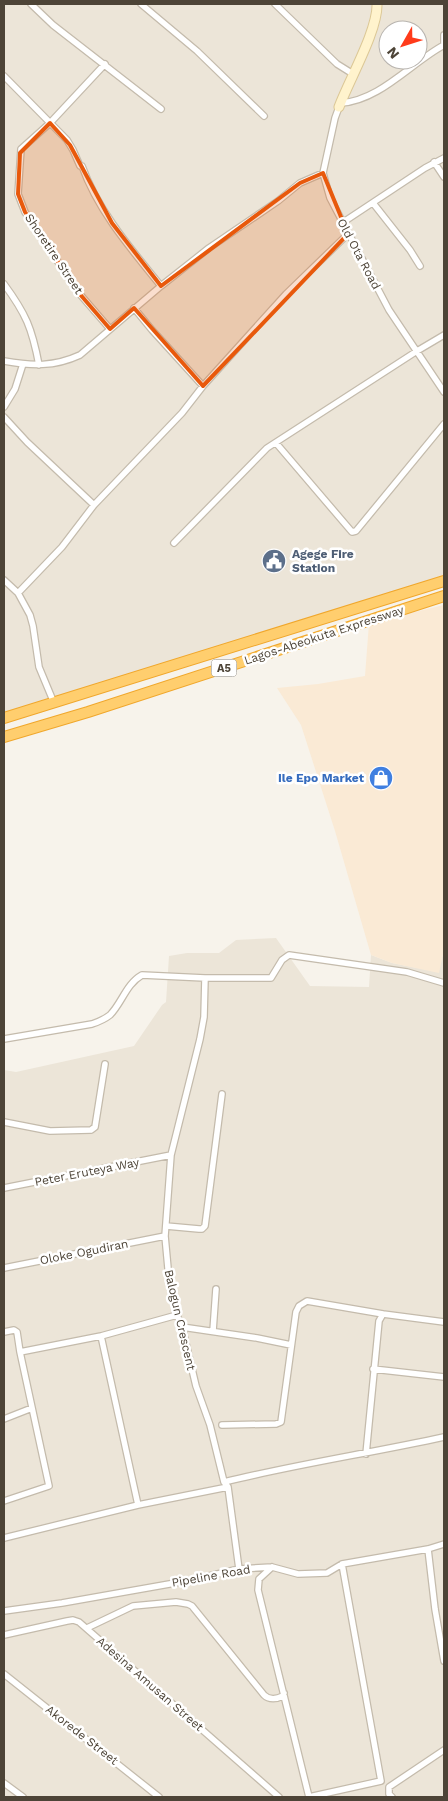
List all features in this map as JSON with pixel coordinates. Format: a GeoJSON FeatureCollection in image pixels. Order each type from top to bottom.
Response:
{"type":"FeatureCollection","features":[{"type":"Feature","properties":{"kind":"highway","name":"Lagos-Abeokuta Expressway"},"geometry":{"type":"LineString","coordinates":[[4,718],[444,581]]}},
{"type":"Feature","properties":{"kind":"highway","name":"Lagos-Abeokuta Expressway"},"geometry":{"type":"LineString","coordinates":[[4,737],[88,712],[444,596]]}},
{"type":"Feature","properties":{"kind":"street"},"geometry":{"type":"LineString","coordinates":[[31,4],[53,25],[161,109]]}},
{"type":"Feature","properties":{"kind":"street"},"geometry":{"type":"LineString","coordinates":[[140,4],[197,51],[264,116]]}},
{"type":"Feature","properties":{"kind":"street","name":"Old Ota Road"},"geometry":{"type":"LineString","coordinates":[[377,4],[369,37],[340,105],[324,173],[330,198],[389,310],[418,350],[444,392]]}},
{"type":"Feature","properties":{"kind":"street"},"geometry":{"type":"LineString","coordinates":[[277,5],[320,49],[337,64],[353,74]]}},
{"type":"Feature","properties":{"kind":"street"},"geometry":{"type":"LineString","coordinates":[[340,105],[370,96],[421,58],[444,44],[444,35]]}},
{"type":"Feature","properties":{"kind":"street","name":"Shoretire Street"},"geometry":{"type":"LineString","coordinates":[[105,64],[50,123],[21,149],[18,194],[32,224],[78,292],[110,329]]}},
{"type":"Feature","properties":{"kind":"street"},"geometry":{"type":"LineString","coordinates":[[4,76],[67,140],[80,166],[82,166],[88,182],[112,223],[161,286]]}},
{"type":"Feature","properties":{"kind":"street"},"geometry":{"type":"LineString","coordinates":[[342,223],[434,162],[444,158]]}},
{"type":"Feature","properties":{"kind":"street"},"geometry":{"type":"LineString","coordinates":[[434,162],[444,177]]}},
{"type":"Feature","properties":{"kind":"street"},"geometry":{"type":"LineString","coordinates":[[4,361],[39,365],[67,361],[87,350],[134,308],[209,248],[278,202],[300,184],[324,173]]}},
{"type":"Feature","properties":{"kind":"street"},"geometry":{"type":"LineString","coordinates":[[373,202],[420,266]]}},
{"type":"Feature","properties":{"kind":"street"},"geometry":{"type":"LineString","coordinates":[[18,594],[62,548],[94,505],[165,431],[286,294],[348,234]]}},
{"type":"Feature","properties":{"kind":"street"},"geometry":{"type":"LineString","coordinates":[[4,284],[27,318],[36,346],[39,365]]}},
{"type":"Feature","properties":{"kind":"street"},"geometry":{"type":"LineString","coordinates":[[134,308],[203,386]]}},
{"type":"Feature","properties":{"kind":"street"},"geometry":{"type":"LineString","coordinates":[[174,544],[260,455],[418,350],[444,336]]}},
{"type":"Feature","properties":{"kind":"street"},"geometry":{"type":"LineString","coordinates":[[4,407],[15,389],[23,364]]}},
{"type":"Feature","properties":{"kind":"street"},"geometry":{"type":"LineString","coordinates":[[4,417],[27,442],[94,505]]}},
{"type":"Feature","properties":{"kind":"street"},"geometry":{"type":"LineString","coordinates":[[276,443],[352,532],[356,531],[444,424]]}},
{"type":"Feature","properties":{"kind":"street"},"geometry":{"type":"LineString","coordinates":[[4,580],[18,594],[30,615],[39,667],[54,703]]}},
{"type":"Feature","properties":{"kind":"street"},"geometry":{"type":"LineString","coordinates":[[4,1039],[92,1024],[103,1020],[110,1015],[134,980],[142,975],[205,978],[271,978],[282,960],[289,955],[388,968],[444,983]]}},
{"type":"Feature","properties":{"kind":"street","name":"Balogun Crescent"},"geometry":{"type":"LineString","coordinates":[[205,978],[204,1017],[200,1039],[171,1155],[165,1236],[170,1279],[177,1315],[182,1327],[196,1386],[210,1425],[226,1484],[239,1569]]}},
{"type":"Feature","properties":{"kind":"street"},"geometry":{"type":"LineString","coordinates":[[4,1122],[50,1131],[91,1130],[95,1127],[104,1064]]}},
{"type":"Feature","properties":{"kind":"street"},"geometry":{"type":"LineString","coordinates":[[166,1226],[198,1230],[205,1226],[222,1094]]}},
{"type":"Feature","properties":{"kind":"street","name":"Peter Eruteya Way"},"geometry":{"type":"LineString","coordinates":[[4,1188],[171,1155]]}},
{"type":"Feature","properties":{"kind":"street","name":"Oloke Ogudiran"},"geometry":{"type":"LineString","coordinates":[[4,1268],[165,1236]]}},
{"type":"Feature","properties":{"kind":"street"},"geometry":{"type":"LineString","coordinates":[[213,1331],[216,1289]]}},
{"type":"Feature","properties":{"kind":"street"},"geometry":{"type":"LineString","coordinates":[[222,1425],[276,1424],[280,1422],[296,1312],[303,1302],[307,1301],[444,1322]]}},
{"type":"Feature","properties":{"kind":"street"},"geometry":{"type":"LineString","coordinates":[[366,1454],[373,1369],[379,1321],[382,1314]]}},
{"type":"Feature","properties":{"kind":"street"},"geometry":{"type":"LineString","coordinates":[[20,1352],[101,1336],[177,1315]]}},
{"type":"Feature","properties":{"kind":"street"},"geometry":{"type":"LineString","coordinates":[[182,1327],[290,1345]]}},
{"type":"Feature","properties":{"kind":"street"},"geometry":{"type":"LineString","coordinates":[[4,1332],[14,1330],[17,1332],[49,1486],[4,1501]]}},
{"type":"Feature","properties":{"kind":"street"},"geometry":{"type":"LineString","coordinates":[[101,1336],[138,1505]]}},
{"type":"Feature","properties":{"kind":"street"},"geometry":{"type":"LineString","coordinates":[[373,1369],[444,1377]]}},
{"type":"Feature","properties":{"kind":"street"},"geometry":{"type":"LineString","coordinates":[[4,1419],[32,1408]]}},
{"type":"Feature","properties":{"kind":"street"},"geometry":{"type":"LineString","coordinates":[[4,1538],[226,1484],[281,1468],[366,1454],[444,1437]]}},
{"type":"Feature","properties":{"kind":"street","name":"Pipeline Road"},"geometry":{"type":"LineString","coordinates":[[4,1611],[62,1603],[192,1580],[239,1569],[272,1567],[308,1575],[327,1572],[342,1564],[428,1549],[444,1544]]}},
{"type":"Feature","properties":{"kind":"street"},"geometry":{"type":"LineString","coordinates":[[428,1549],[435,1609],[444,1661]]}},
{"type":"Feature","properties":{"kind":"street"},"geometry":{"type":"LineString","coordinates":[[272,1567],[259,1579],[258,1590],[309,1797],[381,1781],[342,1564]]}},
{"type":"Feature","properties":{"kind":"street"},"geometry":{"type":"LineString","coordinates":[[87,1628],[133,1606],[176,1602],[188,1604],[192,1606],[264,1696],[277,1698],[283,1696],[284,1693]]}},
{"type":"Feature","properties":{"kind":"street","name":"Adesina Amusan Street"},"geometry":{"type":"LineString","coordinates":[[4,1635],[74,1620],[87,1628],[279,1797]]}},
{"type":"Feature","properties":{"kind":"street","name":"Akorede Street"},"geometry":{"type":"LineString","coordinates":[[4,1674],[159,1797]]}},
{"type":"Feature","properties":{"kind":"street"},"geometry":{"type":"LineString","coordinates":[[392,1797],[389,1794],[389,1787],[444,1750]]}},
{"type":"Feature","properties":{"kind":"street"},"geometry":{"type":"LineString","coordinates":[[4,1783],[23,1797]]}},
{"type":"Feature","properties":{"kind":"highlighted area"},"geometry":{"type":"Polygon","coordinates":[[[50,123],[70,145],[112,223],[161,286],[300,183],[323,173],[348,234],[203,386],[134,308],[110,329],[78,292],[25,212],[18,194],[20,153],[50,123]]]}},
{"type":"Feature","properties":{"kind":"shaded area"},"geometry":{"type":"Polygon","coordinates":[[[4,4],[444,4],[444,580],[4,723],[4,4]]]}},
{"type":"Feature","properties":{"kind":"shaded area","name":"Ile Epo Market"},"geometry":{"type":"Polygon","coordinates":[[[444,605],[444,950],[439,973],[392,963],[371,955],[335,831],[301,725],[277,688],[318,684],[365,676],[369,623],[444,605]]]}},
{"type":"Feature","properties":{"kind":"shaded area"},"geometry":{"type":"Polygon","coordinates":[[[276,938],[310,986],[369,987],[371,955],[392,963],[438,972],[444,950],[444,1797],[4,1797],[4,1070],[16,1072],[134,1046],[166,1002],[169,956],[187,953],[219,953],[236,940],[276,938]]]}},
{"type":"Feature","properties":{"kind":"place","name":"Agege Fire Station"},"geometry":{"type":"Point","coordinates":[274,561]}},
{"type":"Feature","properties":{"kind":"place","name":"Ile Epo Market"},"geometry":{"type":"Point","coordinates":[381,778]}}]}
